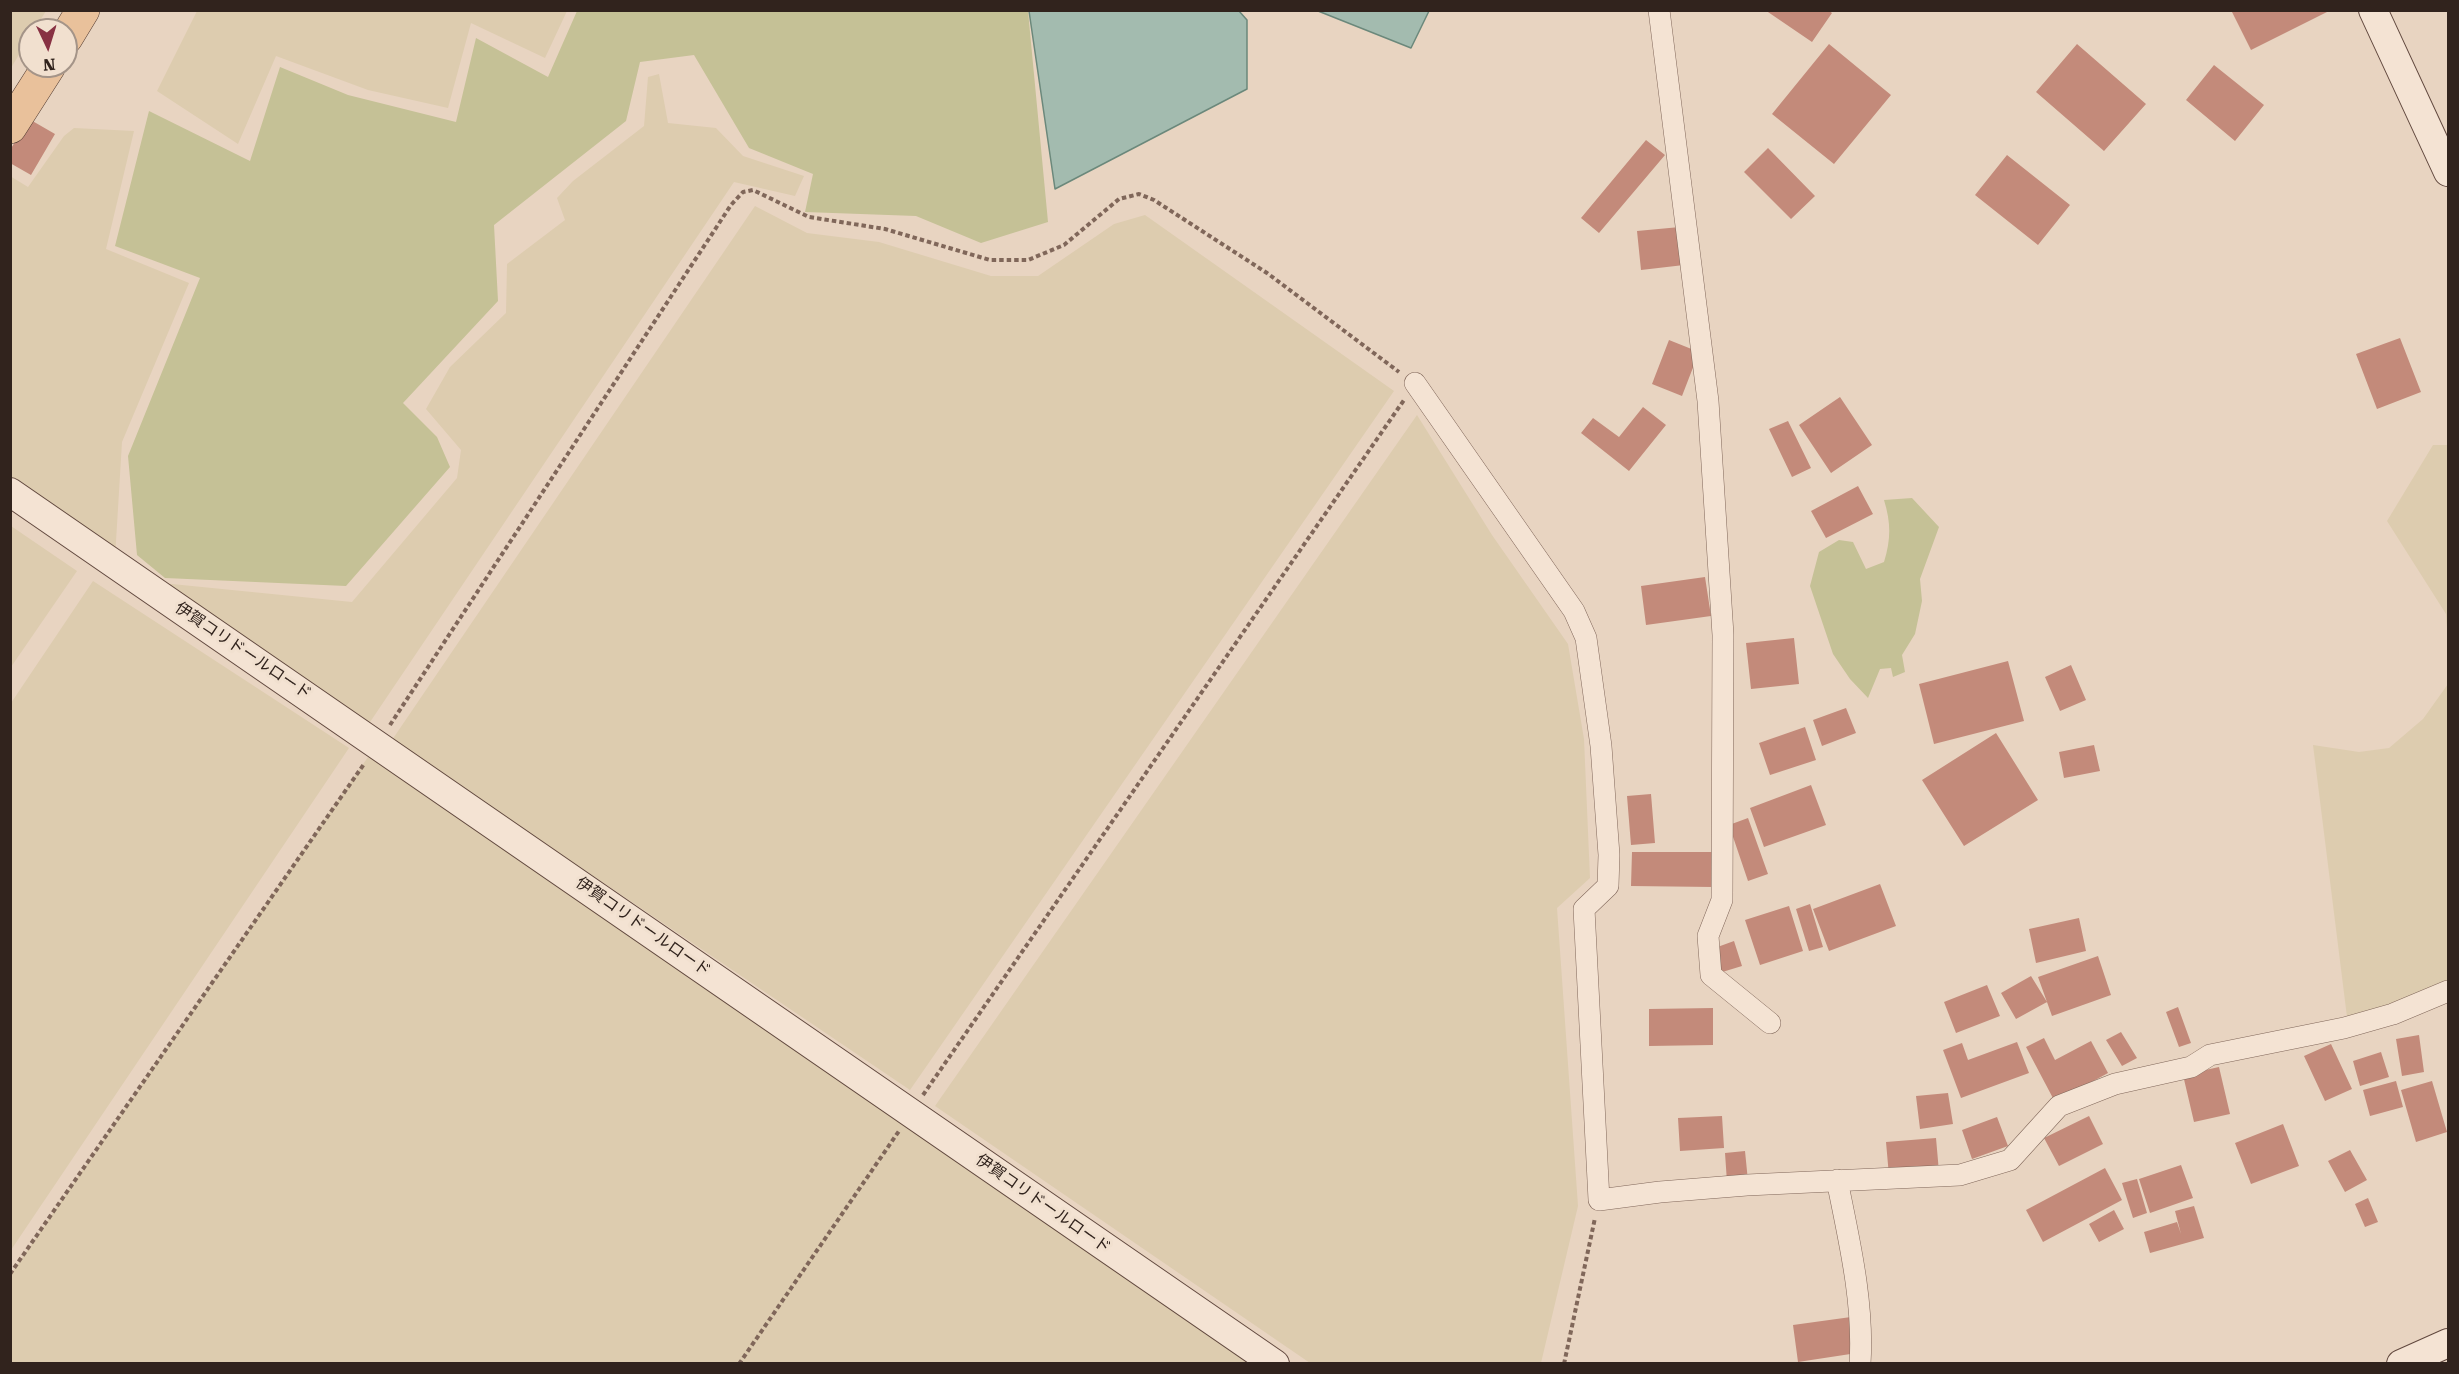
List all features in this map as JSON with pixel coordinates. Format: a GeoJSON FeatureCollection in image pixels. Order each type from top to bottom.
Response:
{"type":"FeatureCollection","features":[{"type":"Feature","properties":{"kind":"main road"},"geometry":{"type":"LineString","coordinates":[[10,128],[41,78]]}},
{"type":"Feature","properties":{"kind":"street"},"geometry":{"type":"LineString","coordinates":[[1659,10],[1708,401],[1723,635],[1722,900],[1708,936],[1711,975],[1770,1023]]}},
{"type":"Feature","properties":{"kind":"street"},"geometry":{"type":"LineString","coordinates":[[2373,10],[2448,172]]}},
{"type":"Feature","properties":{"kind":"street"},"geometry":{"type":"LineString","coordinates":[[1415,383],[1574,611],[1586,638],[1601,746],[1610,855],[1608,886],[1584,909],[1599,1200],[1660,1192],[1837,1180],[1960,1175],[2010,1160],[2059,1106],[2115,1084],[2190,1067],[2210,1055],[2344,1028],[2393,1014],[2448,991]]}},
{"type":"Feature","properties":{"kind":"street","name":"伊賀コリドールロード"},"geometry":{"type":"LineString","coordinates":[[10,492],[1275,1364]]}},
{"type":"Feature","properties":{"kind":"street"},"geometry":{"type":"LineString","coordinates":[[1837,1180],[1852,1255],[1861,1339],[1860,1364]]}},
{"type":"Feature","properties":{"kind":"street"},"geometry":{"type":"LineString","coordinates":[[2401,1364],[2448,1343]]}},
{"type":"Feature","properties":{"kind":"path"},"geometry":{"type":"LineString","coordinates":[[10,1274],[377,744],[731,205],[743,192],[753,189],[809,217],[885,229],[990,260],[1028,260],[1064,245],[1119,199],[1139,194],[1154,200],[1267,273],[1415,383],[739,1364]]}},
{"type":"Feature","properties":{"kind":"path"},"geometry":{"type":"LineString","coordinates":[[1564,1364],[1599,1200]]}},
{"type":"Feature","properties":{"kind":"shaded area"},"geometry":{"type":"Polygon","coordinates":[[[11,10],[46,11],[42,18],[18,18],[18,56],[11,68],[11,10]]]}},
{"type":"Feature","properties":{"kind":"shaded area"},"geometry":{"type":"Polygon","coordinates":[[[197,10],[567,11],[545,58],[471,23],[448,108],[368,90],[276,56],[238,144],[157,91],[197,10]]]}},
{"type":"Feature","properties":{"kind":"shaded area"},"geometry":{"type":"Polygon","coordinates":[[[577,11],[1028,11],[1048,222],[981,243],[916,216],[805,212],[813,174],[749,148],[694,55],[640,62],[626,121],[494,225],[498,301],[403,403],[437,437],[450,467],[346,586],[165,578],[137,555],[128,456],[200,278],[115,246],[149,111],[250,161],[280,67],[348,95],[456,122],[476,38],[548,77],[577,11]]]}},
{"type":"Feature","properties":{"kind":"shaded area"},"geometry":{"type":"Polygon","coordinates":[[[1029,11],[1239,11],[1247,20],[1247,89],[1055,189],[1029,11]]]}},
{"type":"Feature","properties":{"kind":"shaded area"},"geometry":{"type":"Polygon","coordinates":[[[1318,11],[1429,11],[1411,48],[1318,11]]]}},
{"type":"Feature","properties":{"kind":"shaded area"},"geometry":{"type":"Polygon","coordinates":[[[659,74],[668,123],[716,128],[743,156],[804,176],[795,196],[734,182],[366,728],[152,582],[352,602],[457,478],[461,450],[426,409],[450,367],[506,313],[507,264],[565,220],[557,198],[573,181],[644,126],[648,77],[659,74]]]}},
{"type":"Feature","properties":{"kind":"shaded area"},"geometry":{"type":"Polygon","coordinates":[[[74,128],[134,131],[106,249],[189,283],[122,442],[115,558],[11,484],[10,176],[28,187],[64,136],[74,128]]]}},
{"type":"Feature","properties":{"kind":"shaded area"},"geometry":{"type":"Polygon","coordinates":[[[755,206],[807,233],[879,242],[991,276],[1038,276],[1114,224],[1145,215],[1394,391],[910,1090],[392,740],[755,206]]]}},
{"type":"Feature","properties":{"kind":"shaded area"},"geometry":{"type":"Polygon","coordinates":[[[1417,415],[1492,535],[1568,644],[1584,739],[1590,878],[1557,908],[1578,1206],[1541,1363],[1310,1363],[935,1106],[1417,415]]]}},
{"type":"Feature","properties":{"kind":"shaded area"},"geometry":{"type":"Polygon","coordinates":[[[2433,445],[2448,445],[2448,643],[2446,614],[2387,521],[2433,445]]]}},
{"type":"Feature","properties":{"kind":"shaded area"},"geometry":{"type":"Polygon","coordinates":[[[1912,498],[1939,527],[1920,579],[1922,601],[1915,634],[1902,655],[1905,672],[1893,677],[1891,668],[1880,669],[1868,698],[1850,679],[1833,654],[1810,586],[1819,552],[1839,540],[1853,542],[1866,569],[1884,562],[1889,531],[1884,500],[1912,498]]]}},
{"type":"Feature","properties":{"kind":"shaded area"},"geometry":{"type":"Polygon","coordinates":[[[11,526],[77,571],[11,667],[11,526]]]}},
{"type":"Feature","properties":{"kind":"shaded area"},"geometry":{"type":"Polygon","coordinates":[[[93,581],[349,748],[11,1250],[11,703],[93,581]]]}},
{"type":"Feature","properties":{"kind":"shaded area"},"geometry":{"type":"Polygon","coordinates":[[[2448,684],[2448,981],[2405,1000],[2347,1017],[2313,745],[2359,752],[2389,748],[2423,719],[2448,684]]]}},
{"type":"Feature","properties":{"kind":"shaded area"},"geometry":{"type":"Polygon","coordinates":[[[377,744],[1283,1364],[11,1364],[11,1274],[377,744]]]}},
{"type":"Feature","properties":{"kind":"building"},"geometry":{"type":"Polygon","coordinates":[[[1765,10],[1828,10],[1832,13],[1812,42],[1765,10]]]}},
{"type":"Feature","properties":{"kind":"building"},"geometry":{"type":"Polygon","coordinates":[[[2231,10],[2331,10],[2251,50],[2231,10]]]}},
{"type":"Feature","properties":{"kind":"building"},"geometry":{"type":"Polygon","coordinates":[[[1829,44],[1891,95],[1834,164],[1772,114],[1829,44]]]}},
{"type":"Feature","properties":{"kind":"building"},"geometry":{"type":"Polygon","coordinates":[[[2077,44],[2146,104],[2104,151],[2036,92],[2077,44]]]}},
{"type":"Feature","properties":{"kind":"building"},"geometry":{"type":"Polygon","coordinates":[[[2214,65],[2264,105],[2235,141],[2186,100],[2214,65]]]}},
{"type":"Feature","properties":{"kind":"building"},"geometry":{"type":"Polygon","coordinates":[[[29,119],[55,134],[31,175],[10,163],[10,150],[29,119]]]}},
{"type":"Feature","properties":{"kind":"building"},"geometry":{"type":"Polygon","coordinates":[[[1646,140],[1665,155],[1599,233],[1581,218],[1646,140]]]}},
{"type":"Feature","properties":{"kind":"building"},"geometry":{"type":"Polygon","coordinates":[[[1768,148],[1815,196],[1791,219],[1744,172],[1768,148]]]}},
{"type":"Feature","properties":{"kind":"building"},"geometry":{"type":"Polygon","coordinates":[[[2007,155],[2070,205],[2038,245],[1975,195],[2007,155]]]}},
{"type":"Feature","properties":{"kind":"building"},"geometry":{"type":"Polygon","coordinates":[[[1680,227],[1684,265],[1641,270],[1637,231],[1680,227]]]}},
{"type":"Feature","properties":{"kind":"building"},"geometry":{"type":"Polygon","coordinates":[[[2400,338],[2421,392],[2377,409],[2356,354],[2400,338]]]}},
{"type":"Feature","properties":{"kind":"building"},"geometry":{"type":"Polygon","coordinates":[[[1669,340],[1699,352],[1682,396],[1652,384],[1669,340]]]}},
{"type":"Feature","properties":{"kind":"building"},"geometry":{"type":"Polygon","coordinates":[[[1840,397],[1872,445],[1831,473],[1799,425],[1840,397]]]}},
{"type":"Feature","properties":{"kind":"building"},"geometry":{"type":"Polygon","coordinates":[[[1643,407],[1666,425],[1629,471],[1581,433],[1593,418],[1619,437],[1643,407]]]}},
{"type":"Feature","properties":{"kind":"building"},"geometry":{"type":"Polygon","coordinates":[[[1788,421],[1811,468],[1792,477],[1769,429],[1788,421]]]}},
{"type":"Feature","properties":{"kind":"building"},"geometry":{"type":"Polygon","coordinates":[[[1858,486],[1873,514],[1826,538],[1811,511],[1858,486]]]}},
{"type":"Feature","properties":{"kind":"building"},"geometry":{"type":"Polygon","coordinates":[[[1705,577],[1711,616],[1646,625],[1641,586],[1705,577]]]}},
{"type":"Feature","properties":{"kind":"building"},"geometry":{"type":"Polygon","coordinates":[[[1794,638],[1799,684],[1751,689],[1746,643],[1794,638]]]}},
{"type":"Feature","properties":{"kind":"building"},"geometry":{"type":"Polygon","coordinates":[[[2008,661],[2024,721],[1934,744],[1919,684],[2008,661]]]}},
{"type":"Feature","properties":{"kind":"building"},"geometry":{"type":"Polygon","coordinates":[[[2071,665],[2086,700],[2060,711],[2045,677],[2071,665]]]}},
{"type":"Feature","properties":{"kind":"building"},"geometry":{"type":"Polygon","coordinates":[[[1846,708],[1856,733],[1822,746],[1813,720],[1846,708]]]}},
{"type":"Feature","properties":{"kind":"building"},"geometry":{"type":"Polygon","coordinates":[[[1805,727],[1816,760],[1770,775],[1759,743],[1805,727]]]}},
{"type":"Feature","properties":{"kind":"building"},"geometry":{"type":"Polygon","coordinates":[[[1996,733],[2038,800],[1964,846],[1922,780],[1996,733]]]}},
{"type":"Feature","properties":{"kind":"building"},"geometry":{"type":"Polygon","coordinates":[[[2094,745],[2100,771],[2064,778],[2059,752],[2094,745]]]}},
{"type":"Feature","properties":{"kind":"building"},"geometry":{"type":"Polygon","coordinates":[[[1811,785],[1826,825],[1764,847],[1750,808],[1811,785]]]}},
{"type":"Feature","properties":{"kind":"building"},"geometry":{"type":"Polygon","coordinates":[[[1651,794],[1655,843],[1631,845],[1627,796],[1651,794]]]}},
{"type":"Feature","properties":{"kind":"building"},"geometry":{"type":"Polygon","coordinates":[[[1748,818],[1768,874],[1748,881],[1729,825],[1748,818]]]}},
{"type":"Feature","properties":{"kind":"building"},"geometry":{"type":"Polygon","coordinates":[[[1632,852],[1713,852],[1713,887],[1631,886],[1632,852]]]}},
{"type":"Feature","properties":{"kind":"building"},"geometry":{"type":"Polygon","coordinates":[[[1880,884],[1896,926],[1829,951],[1813,909],[1880,884]]]}},
{"type":"Feature","properties":{"kind":"building"},"geometry":{"type":"Polygon","coordinates":[[[1810,904],[1823,947],[1809,951],[1796,909],[1810,904]]]}},
{"type":"Feature","properties":{"kind":"building"},"geometry":{"type":"Polygon","coordinates":[[[1789,906],[1803,951],[1760,965],[1745,920],[1789,906]]]}},
{"type":"Feature","properties":{"kind":"building"},"geometry":{"type":"Polygon","coordinates":[[[2079,918],[2086,951],[2036,963],[2029,929],[2079,918]]]}},
{"type":"Feature","properties":{"kind":"building"},"geometry":{"type":"Polygon","coordinates":[[[1734,941],[1742,966],[1719,973],[1712,949],[1734,941]]]}},
{"type":"Feature","properties":{"kind":"building"},"geometry":{"type":"Polygon","coordinates":[[[2098,956],[2111,995],[2052,1016],[2038,977],[2098,956]]]}},
{"type":"Feature","properties":{"kind":"building"},"geometry":{"type":"Polygon","coordinates":[[[2031,976],[2047,1002],[2016,1019],[2001,993],[2031,976]]]}},
{"type":"Feature","properties":{"kind":"building"},"geometry":{"type":"Polygon","coordinates":[[[1987,985],[2000,1016],[1956,1033],[1944,1002],[1987,985]]]}},
{"type":"Feature","properties":{"kind":"building"},"geometry":{"type":"Polygon","coordinates":[[[2178,1007],[2191,1043],[2179,1047],[2166,1012],[2178,1007]]]}},
{"type":"Feature","properties":{"kind":"building"},"geometry":{"type":"Polygon","coordinates":[[[1713,1008],[1713,1045],[1649,1046],[1649,1009],[1713,1008]]]}},
{"type":"Feature","properties":{"kind":"building"},"geometry":{"type":"Polygon","coordinates":[[[2121,1032],[2137,1058],[2122,1066],[2106,1040],[2121,1032]]]}},
{"type":"Feature","properties":{"kind":"building"},"geometry":{"type":"Polygon","coordinates":[[[2419,1035],[2424,1072],[2402,1076],[2396,1039],[2419,1035]]]}},
{"type":"Feature","properties":{"kind":"building"},"geometry":{"type":"Polygon","coordinates":[[[2044,1038],[2055,1060],[2091,1041],[2108,1073],[2055,1102],[2026,1047],[2044,1038]]]}},
{"type":"Feature","properties":{"kind":"building"},"geometry":{"type":"Polygon","coordinates":[[[2017,1042],[2029,1073],[1961,1098],[1943,1050],[1962,1043],[1968,1060],[2017,1042]]]}},
{"type":"Feature","properties":{"kind":"building"},"geometry":{"type":"Polygon","coordinates":[[[2331,1044],[2352,1089],[2325,1101],[2304,1056],[2331,1044]]]}},
{"type":"Feature","properties":{"kind":"building"},"geometry":{"type":"Polygon","coordinates":[[[2381,1052],[2389,1077],[2360,1086],[2353,1061],[2381,1052]]]}},
{"type":"Feature","properties":{"kind":"building"},"geometry":{"type":"Polygon","coordinates":[[[2219,1067],[2230,1114],[2194,1122],[2183,1075],[2219,1067]]]}},
{"type":"Feature","properties":{"kind":"building"},"geometry":{"type":"Polygon","coordinates":[[[2396,1081],[2403,1107],[2370,1116],[2363,1090],[2396,1081]]]}},
{"type":"Feature","properties":{"kind":"building"},"geometry":{"type":"Polygon","coordinates":[[[2432,1081],[2447,1132],[2416,1142],[2401,1090],[2432,1081]]]}},
{"type":"Feature","properties":{"kind":"building"},"geometry":{"type":"Polygon","coordinates":[[[1948,1093],[1953,1124],[1920,1129],[1916,1096],[1948,1093]]]}},
{"type":"Feature","properties":{"kind":"building"},"geometry":{"type":"Polygon","coordinates":[[[1722,1116],[1724,1148],[1680,1151],[1678,1118],[1722,1116]]]}},
{"type":"Feature","properties":{"kind":"building"},"geometry":{"type":"Polygon","coordinates":[[[2089,1116],[2103,1144],[2059,1166],[2044,1138],[2089,1116]]]}},
{"type":"Feature","properties":{"kind":"building"},"geometry":{"type":"Polygon","coordinates":[[[1997,1117],[2008,1146],[1972,1159],[1962,1130],[1997,1117]]]}},
{"type":"Feature","properties":{"kind":"building"},"geometry":{"type":"Polygon","coordinates":[[[2283,1124],[2299,1166],[2251,1184],[2235,1143],[2283,1124]]]}},
{"type":"Feature","properties":{"kind":"building"},"geometry":{"type":"Polygon","coordinates":[[[1936,1138],[1939,1172],[1889,1176],[1886,1142],[1936,1138]]]}},
{"type":"Feature","properties":{"kind":"building"},"geometry":{"type":"Polygon","coordinates":[[[2350,1150],[2367,1180],[2345,1192],[2328,1161],[2350,1150]]]}},
{"type":"Feature","properties":{"kind":"building"},"geometry":{"type":"Polygon","coordinates":[[[1745,1151],[1748,1181],[1727,1182],[1725,1153],[1745,1151]]]}},
{"type":"Feature","properties":{"kind":"building"},"geometry":{"type":"Polygon","coordinates":[[[2181,1165],[2193,1198],[2150,1213],[2139,1179],[2181,1165]]]}},
{"type":"Feature","properties":{"kind":"building"},"geometry":{"type":"Polygon","coordinates":[[[2105,1168],[2122,1200],[2043,1242],[2026,1210],[2105,1168]]]}},
{"type":"Feature","properties":{"kind":"building"},"geometry":{"type":"Polygon","coordinates":[[[2137,1179],[2147,1213],[2133,1218],[2122,1183],[2137,1179]]]}},
{"type":"Feature","properties":{"kind":"building"},"geometry":{"type":"Polygon","coordinates":[[[2368,1198],[2378,1222],[2365,1227],[2355,1204],[2368,1198]]]}},
{"type":"Feature","properties":{"kind":"building"},"geometry":{"type":"Polygon","coordinates":[[[2194,1206],[2204,1238],[2150,1253],[2144,1232],[2177,1222],[2181,1234],[2175,1211],[2194,1206]]]}},
{"type":"Feature","properties":{"kind":"building"},"geometry":{"type":"Polygon","coordinates":[[[2114,1210],[2124,1229],[2099,1242],[2089,1224],[2114,1210]]]}},
{"type":"Feature","properties":{"kind":"building"},"geometry":{"type":"Polygon","coordinates":[[[1851,1317],[1857,1353],[1798,1362],[1793,1325],[1851,1317]]]}}]}
